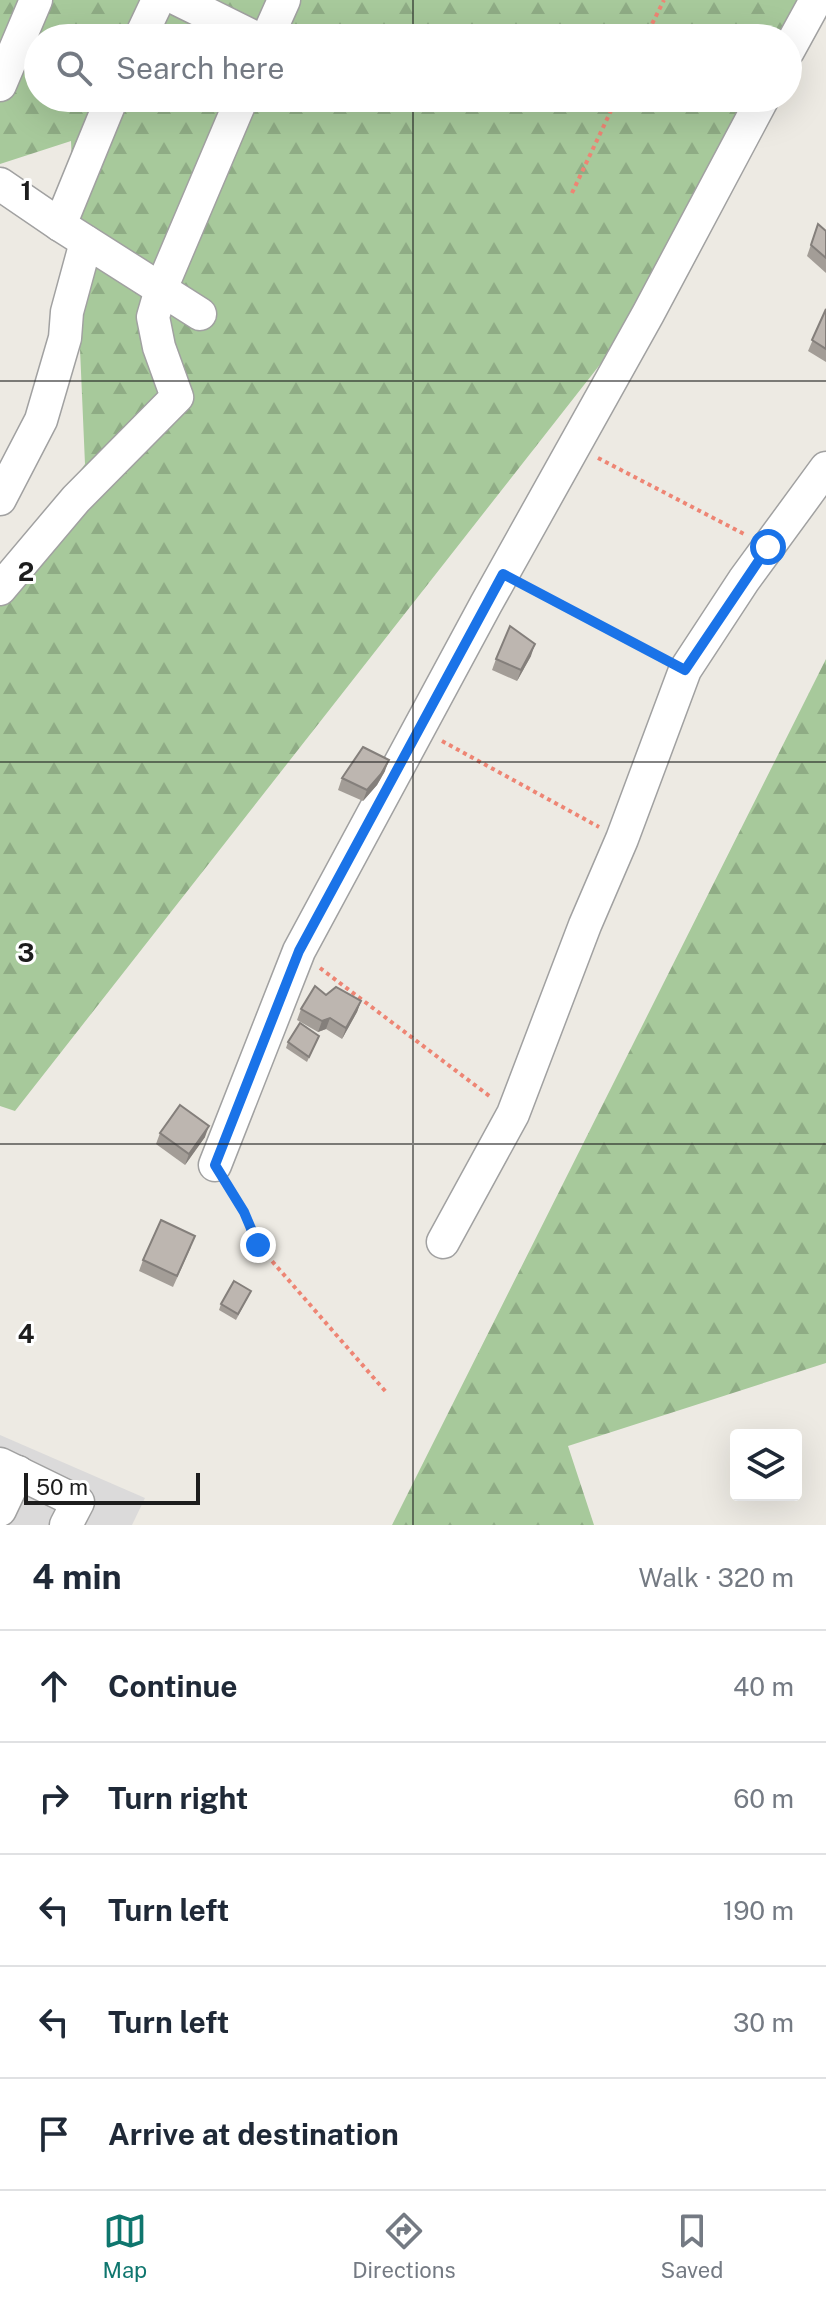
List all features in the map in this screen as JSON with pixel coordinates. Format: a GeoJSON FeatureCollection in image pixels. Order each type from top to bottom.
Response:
{"type":"FeatureCollection","features":[{"type":"Feature","properties":{"kind":"street"},"geometry":{"type":"LineString","coordinates":[[26,24],[36,0]]}},
{"type":"Feature","properties":{"kind":"street"},"geometry":{"type":"LineString","coordinates":[[147,24],[158,0]]}},
{"type":"Feature","properties":{"kind":"street"},"geometry":{"type":"LineString","coordinates":[[179,0],[228,24]]}},
{"type":"Feature","properties":{"kind":"street"},"geometry":{"type":"LineString","coordinates":[[273,24],[284,0]]}},
{"type":"Feature","properties":{"kind":"street"},"geometry":{"type":"LineString","coordinates":[[802,26],[816,0]]}},
{"type":"Feature","properties":{"kind":"street"},"geometry":{"type":"LineString","coordinates":[[0,85],[24,28]]}},
{"type":"Feature","properties":{"kind":"street"},"geometry":{"type":"LineString","coordinates":[[0,499],[41,420],[65,338],[73,233],[108,112]]}},
{"type":"Feature","properties":{"kind":"street"},"geometry":{"type":"LineString","coordinates":[[4,574],[177,397],[159,347],[153,317],[161,289],[236,112]]}},
{"type":"Feature","properties":{"kind":"street"},"geometry":{"type":"LineString","coordinates":[[215,1165],[299,951],[755,112]]}},
{"type":"Feature","properties":{"kind":"street"},"geometry":{"type":"LineString","coordinates":[[0,185],[200,314]]}},
{"type":"Feature","properties":{"kind":"street"},"geometry":{"type":"LineString","coordinates":[[443,1242],[513,1114],[685,670],[826,468]]}},
{"type":"Feature","properties":{"kind":"street"},"geometry":{"type":"LineString","coordinates":[[0,1510],[9,1468],[78,1502],[66,1525]]}},
{"type":"Feature","properties":{"kind":"path"},"geometry":{"type":"LineString","coordinates":[[652,24],[664,0]]}},
{"type":"Feature","properties":{"kind":"path"},"geometry":{"type":"LineString","coordinates":[[572,193],[610,112]]}},
{"type":"Feature","properties":{"kind":"path"},"geometry":{"type":"LineString","coordinates":[[574,445],[768,547]]}},
{"type":"Feature","properties":{"kind":"path"},"geometry":{"type":"LineString","coordinates":[[503,574],[685,670]]}},
{"type":"Feature","properties":{"kind":"path"},"geometry":{"type":"LineString","coordinates":[[419,729],[622,839]]}},
{"type":"Feature","properties":{"kind":"path"},"geometry":{"type":"LineString","coordinates":[[299,951],[513,1114]]}},
{"type":"Feature","properties":{"kind":"path"},"geometry":{"type":"LineString","coordinates":[[215,1165],[244,1212],[258,1245],[386,1392]]}},
{"type":"Feature","properties":{"kind":"shaded area"},"geometry":{"type":"Polygon","coordinates":[[[0,1435],[145,1498],[132,1525],[0,1525],[0,1435]]]}},
{"type":"Feature","properties":{"kind":"green space"},"geometry":{"type":"Polygon","coordinates":[[[0,0],[804,0],[791,24],[24,24],[24,112],[745,112],[631,325],[15,1111],[0,1106],[0,584],[85,464],[71,141],[0,164],[0,0]]]}},
{"type":"Feature","properties":{"kind":"green space"},"geometry":{"type":"Polygon","coordinates":[[[826,659],[826,1363],[568,1446],[594,1525],[392,1525],[826,659]]]}},
{"type":"Feature","properties":{"kind":"building"},"geometry":{"type":"Polygon","coordinates":[[[818,224],[826,231],[826,258],[811,245],[818,224]]]}},
{"type":"Feature","properties":{"kind":"building"},"geometry":{"type":"Polygon","coordinates":[[[826,309],[826,349],[812,340],[826,309]]]}},
{"type":"Feature","properties":{"kind":"building"},"geometry":{"type":"Polygon","coordinates":[[[510,626],[535,644],[521,670],[496,659],[510,626]]]}},
{"type":"Feature","properties":{"kind":"building"},"geometry":{"type":"Polygon","coordinates":[[[363,747],[389,760],[367,790],[342,778],[363,747]]]}},
{"type":"Feature","properties":{"kind":"building"},"geometry":{"type":"Polygon","coordinates":[[[315,986],[326,995],[336,987],[361,1001],[346,1028],[330,1018],[322,1021],[301,1009],[315,986]]]}},
{"type":"Feature","properties":{"kind":"building"},"geometry":{"type":"Polygon","coordinates":[[[300,1023],[319,1036],[309,1057],[288,1042],[300,1023]]]}},
{"type":"Feature","properties":{"kind":"building"},"geometry":{"type":"Polygon","coordinates":[[[180,1105],[209,1126],[189,1154],[160,1133],[180,1105]]]}},
{"type":"Feature","properties":{"kind":"building"},"geometry":{"type":"Polygon","coordinates":[[[161,1220],[195,1236],[177,1276],[143,1260],[161,1220]]]}},
{"type":"Feature","properties":{"kind":"building"},"geometry":{"type":"Polygon","coordinates":[[[234,1281],[251,1291],[238,1314],[221,1304],[234,1281]]]}},
{"type":"Feature","properties":{"kind":"route"},"geometry":{"type":"LineString","coordinates":[[258,1245],[244,1212],[215,1165],[299,951],[503,574],[685,670],[768,547]]}}]}
